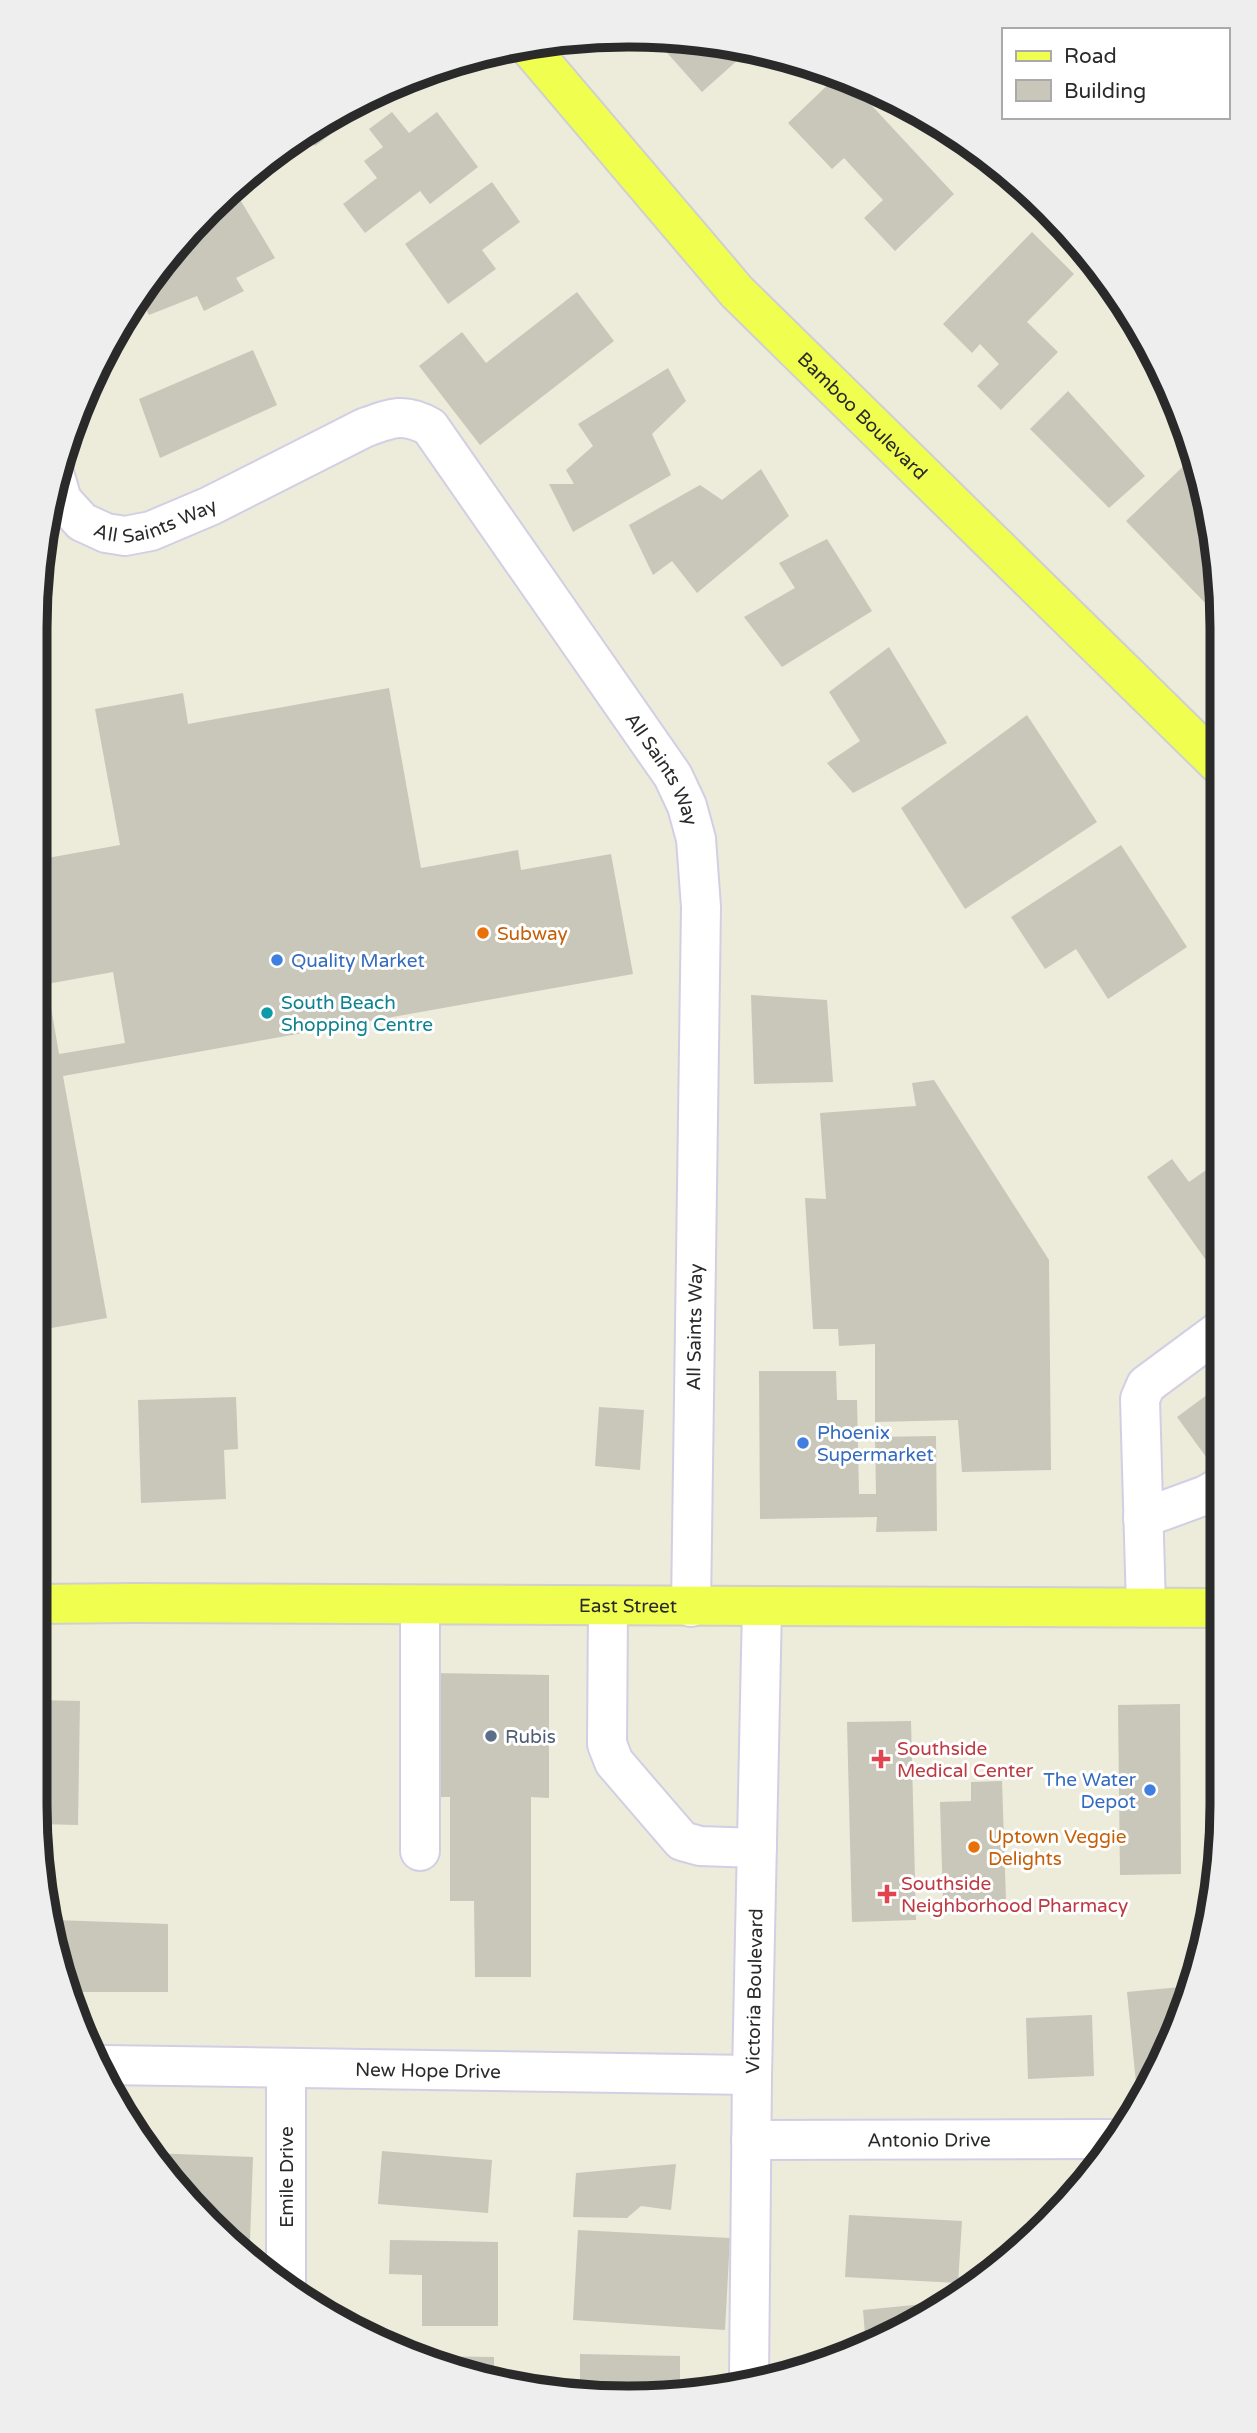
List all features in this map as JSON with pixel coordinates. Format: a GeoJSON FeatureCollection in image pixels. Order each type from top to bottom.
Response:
{"type":"FeatureCollection","features":[{"type":"Feature","properties":{"kind":"main road","name":"Bamboo Boulevard"},"geometry":{"type":"LineString","coordinates":[[535,55],[737,292],[1210,757]]}},
{"type":"Feature","properties":{"kind":"main road","name":"East Street"},"geometry":{"type":"LineString","coordinates":[[47,1604],[1210,1608]]}},
{"type":"Feature","properties":{"kind":"street","name":"All Saints Way"},"geometry":{"type":"LineString","coordinates":[[62,499],[82,522],[106,533],[125,536],[151,531],[210,506],[364,428],[385,420],[415,419],[430,427],[673,776],[687,806],[696,839],[701,907],[691,1607]]}},
{"type":"Feature","properties":{"kind":"street"},"geometry":{"type":"LineString","coordinates":[[1146,1607],[1140,1399],[1146,1385],[1210,1338]]}},
{"type":"Feature","properties":{"kind":"street"},"geometry":{"type":"LineString","coordinates":[[1143,1518],[1210,1492]]}},
{"type":"Feature","properties":{"kind":"street"},"geometry":{"type":"LineString","coordinates":[[420,1605],[420,1851]]}},
{"type":"Feature","properties":{"kind":"street"},"geometry":{"type":"LineString","coordinates":[[608,1606],[607,1744],[614,1762],[682,1841],[700,1846],[757,1848]]}},
{"type":"Feature","properties":{"kind":"street","name":"Victoria Boulevard"},"geometry":{"type":"LineString","coordinates":[[749,2373],[762,1606]]}},
{"type":"Feature","properties":{"kind":"street","name":"New Hope Drive"},"geometry":{"type":"LineString","coordinates":[[109,2065],[752,2075]]}},
{"type":"Feature","properties":{"kind":"street","name":"Emile Drive"},"geometry":{"type":"LineString","coordinates":[[286,2069],[286,2274]]}},
{"type":"Feature","properties":{"kind":"street","name":"Antonio Drive"},"geometry":{"type":"LineString","coordinates":[[751,2140],[1103,2139]]}},
{"type":"Feature","properties":{"kind":"building"},"geometry":{"type":"Polygon","coordinates":[[[663,48],[740,58],[702,92],[663,48]]]}},
{"type":"Feature","properties":{"kind":"building"},"geometry":{"type":"Polygon","coordinates":[[[829,83],[851,91],[863,97],[954,194],[895,251],[864,218],[883,200],[844,158],[832,169],[788,123],[829,83]]]}},
{"type":"Feature","properties":{"kind":"building"},"geometry":{"type":"Polygon","coordinates":[[[392,112],[409,133],[437,112],[478,167],[430,204],[420,191],[365,233],[343,204],[377,178],[364,161],[383,147],[369,129],[392,112]]]}},
{"type":"Feature","properties":{"kind":"building"},"geometry":{"type":"Polygon","coordinates":[[[359,114],[315,146],[312,141],[359,114]]]}},
{"type":"Feature","properties":{"kind":"building"},"geometry":{"type":"Polygon","coordinates":[[[492,182],[520,222],[482,250],[496,269],[448,304],[405,244],[492,182]]]}},
{"type":"Feature","properties":{"kind":"building"},"geometry":{"type":"Polygon","coordinates":[[[239,197],[275,258],[236,278],[244,291],[204,311],[197,296],[149,315],[144,307],[167,275],[191,245],[239,197]]]}},
{"type":"Feature","properties":{"kind":"building"},"geometry":{"type":"Polygon","coordinates":[[[1032,232],[1074,274],[1027,322],[1058,352],[1001,410],[977,386],[999,364],[980,344],[972,353],[943,324],[1032,232]]]}},
{"type":"Feature","properties":{"kind":"building"},"geometry":{"type":"Polygon","coordinates":[[[577,292],[614,341],[480,445],[419,366],[462,332],[486,363],[577,292]]]}},
{"type":"Feature","properties":{"kind":"building"},"geometry":{"type":"Polygon","coordinates":[[[253,350],[277,405],[160,458],[139,399],[253,350]]]}},
{"type":"Feature","properties":{"kind":"building"},"geometry":{"type":"Polygon","coordinates":[[[668,368],[686,401],[652,434],[671,475],[573,532],[549,484],[574,484],[566,470],[593,446],[578,424],[668,368]]]}},
{"type":"Feature","properties":{"kind":"building"},"geometry":{"type":"Polygon","coordinates":[[[1068,391],[1145,476],[1109,508],[1030,429],[1068,391]]]}},
{"type":"Feature","properties":{"kind":"building"},"geometry":{"type":"Polygon","coordinates":[[[1186,464],[1199,515],[1209,607],[1126,521],[1186,464]]]}},
{"type":"Feature","properties":{"kind":"building"},"geometry":{"type":"Polygon","coordinates":[[[761,469],[789,516],[697,593],[672,561],[653,575],[629,525],[700,485],[722,500],[761,469]]]}},
{"type":"Feature","properties":{"kind":"building"},"geometry":{"type":"Polygon","coordinates":[[[827,539],[872,611],[782,667],[744,617],[795,588],[779,563],[827,539]]]}},
{"type":"Feature","properties":{"kind":"building"},"geometry":{"type":"Polygon","coordinates":[[[889,647],[947,743],[853,793],[827,763],[860,741],[829,692],[889,647]]]}},
{"type":"Feature","properties":{"kind":"building","name":"South Beach Shopping Centre"},"geometry":{"type":"Polygon","coordinates":[[[389,688],[421,868],[518,850],[521,870],[611,854],[633,974],[63,1076],[107,1318],[47,1329],[47,984],[47,858],[120,845],[95,709],[183,693],[188,724],[389,688]],[[113,972],[47,984],[59,1054],[125,1043],[113,972]]]}},
{"type":"Feature","properties":{"kind":"building"},"geometry":{"type":"Polygon","coordinates":[[[1027,715],[1097,822],[965,909],[901,808],[1027,715]]]}},
{"type":"Feature","properties":{"kind":"building"},"geometry":{"type":"Polygon","coordinates":[[[1121,845],[1187,947],[1108,999],[1076,949],[1045,969],[1011,917],[1121,845]]]}},
{"type":"Feature","properties":{"kind":"building"},"geometry":{"type":"Polygon","coordinates":[[[751,995],[827,1000],[833,1082],[754,1084],[751,995]]]}},
{"type":"Feature","properties":{"kind":"building"},"geometry":{"type":"Polygon","coordinates":[[[934,1080],[1049,1260],[1051,1470],[962,1472],[958,1420],[875,1422],[875,1344],[839,1346],[838,1329],[813,1329],[805,1198],[826,1199],[820,1113],[916,1106],[912,1083],[934,1080]]]}},
{"type":"Feature","properties":{"kind":"building"},"geometry":{"type":"Polygon","coordinates":[[[1172,1159],[1189,1182],[1210,1167],[1208,1263],[1147,1177],[1172,1159]]]}},
{"type":"Feature","properties":{"kind":"building"},"geometry":{"type":"Polygon","coordinates":[[[759,1371],[836,1371],[837,1400],[857,1400],[859,1494],[876,1494],[875,1437],[936,1436],[937,1531],[876,1532],[877,1517],[760,1519],[759,1371]]]}},
{"type":"Feature","properties":{"kind":"building"},"geometry":{"type":"Polygon","coordinates":[[[1210,1393],[1210,1460],[1209,1461],[1177,1417],[1210,1393]]]}},
{"type":"Feature","properties":{"kind":"building"},"geometry":{"type":"Polygon","coordinates":[[[236,1397],[238,1449],[224,1450],[226,1499],[141,1503],[138,1400],[236,1397]]]}},
{"type":"Feature","properties":{"kind":"building"},"geometry":{"type":"Polygon","coordinates":[[[599,1407],[644,1410],[640,1470],[595,1466],[599,1407]]]}},
{"type":"Feature","properties":{"kind":"building"},"geometry":{"type":"Polygon","coordinates":[[[432,1673],[549,1675],[549,1798],[531,1797],[531,1977],[475,1977],[474,1901],[450,1901],[450,1797],[432,1797],[432,1673]]]}},
{"type":"Feature","properties":{"kind":"building"},"geometry":{"type":"Polygon","coordinates":[[[47,1700],[80,1701],[78,1825],[48,1824],[47,1700]]]}},
{"type":"Feature","properties":{"kind":"building"},"geometry":{"type":"Polygon","coordinates":[[[1180,1704],[1181,1874],[1120,1875],[1118,1705],[1180,1704]]]}},
{"type":"Feature","properties":{"kind":"building"},"geometry":{"type":"Polygon","coordinates":[[[911,1721],[916,1920],[852,1922],[847,1722],[911,1721]]]}},
{"type":"Feature","properties":{"kind":"building"},"geometry":{"type":"Polygon","coordinates":[[[1002,1781],[1006,1901],[943,1903],[940,1802],[971,1801],[971,1782],[1002,1781]]]}},
{"type":"Feature","properties":{"kind":"building"},"geometry":{"type":"Polygon","coordinates":[[[59,1920],[168,1924],[168,1992],[78,1992],[59,1920]]]}},
{"type":"Feature","properties":{"kind":"building"},"geometry":{"type":"Polygon","coordinates":[[[1180,1987],[1150,2062],[1136,2083],[1127,1992],[1180,1987]]]}},
{"type":"Feature","properties":{"kind":"building"},"geometry":{"type":"Polygon","coordinates":[[[1092,2015],[1094,2076],[1028,2079],[1026,2018],[1092,2015]]]}},
{"type":"Feature","properties":{"kind":"building"},"geometry":{"type":"Polygon","coordinates":[[[382,2151],[492,2160],[488,2213],[378,2204],[382,2151]]]}},
{"type":"Feature","properties":{"kind":"building"},"geometry":{"type":"Polygon","coordinates":[[[164,2154],[253,2157],[250,2240],[243,2240],[217,2216],[164,2154]]]}},
{"type":"Feature","properties":{"kind":"building"},"geometry":{"type":"Polygon","coordinates":[[[676,2164],[671,2210],[641,2206],[627,2218],[573,2217],[576,2173],[676,2164]]]}},
{"type":"Feature","properties":{"kind":"building"},"geometry":{"type":"Polygon","coordinates":[[[849,2215],[962,2221],[958,2283],[845,2277],[849,2215]]]}},
{"type":"Feature","properties":{"kind":"building"},"geometry":{"type":"Polygon","coordinates":[[[578,2230],[730,2238],[725,2330],[573,2320],[578,2230]]]}},
{"type":"Feature","properties":{"kind":"building"},"geometry":{"type":"Polygon","coordinates":[[[390,2240],[498,2242],[498,2326],[422,2326],[422,2275],[389,2274],[390,2240]]]}},
{"type":"Feature","properties":{"kind":"building"},"geometry":{"type":"Polygon","coordinates":[[[926,2304],[865,2336],[863,2310],[926,2304]]]}},
{"type":"Feature","properties":{"kind":"building"},"geometry":{"type":"Polygon","coordinates":[[[580,2354],[680,2356],[680,2384],[628,2386],[580,2384],[580,2354]]]}},
{"type":"Feature","properties":{"kind":"building"},"geometry":{"type":"Polygon","coordinates":[[[446,2356],[494,2357],[494,2370],[446,2356]]]}},
{"type":"Feature","properties":{"kind":"place","name":"Subway"},"geometry":{"type":"Point","coordinates":[483,933]}},
{"type":"Feature","properties":{"kind":"place","name":"Quality Market"},"geometry":{"type":"Point","coordinates":[277,960]}},
{"type":"Feature","properties":{"kind":"place","name":"South Beach Shopping Centre"},"geometry":{"type":"Point","coordinates":[267,1013]}},
{"type":"Feature","properties":{"kind":"place","name":"Phoenix Supermarket"},"geometry":{"type":"Point","coordinates":[803,1443]}},
{"type":"Feature","properties":{"kind":"place","name":"Rubis"},"geometry":{"type":"Point","coordinates":[491,1736]}},
{"type":"Feature","properties":{"kind":"place","name":"Southside Medical Center"},"geometry":{"type":"Point","coordinates":[881,1759]}},
{"type":"Feature","properties":{"kind":"place","name":"The Water Depot"},"geometry":{"type":"Point","coordinates":[1150,1790]}},
{"type":"Feature","properties":{"kind":"place","name":"Uptown Veggie Delights"},"geometry":{"type":"Point","coordinates":[974,1847]}},
{"type":"Feature","properties":{"kind":"place","name":"Southside Neighborhood Pharmacy"},"geometry":{"type":"Point","coordinates":[887,1894]}}]}
